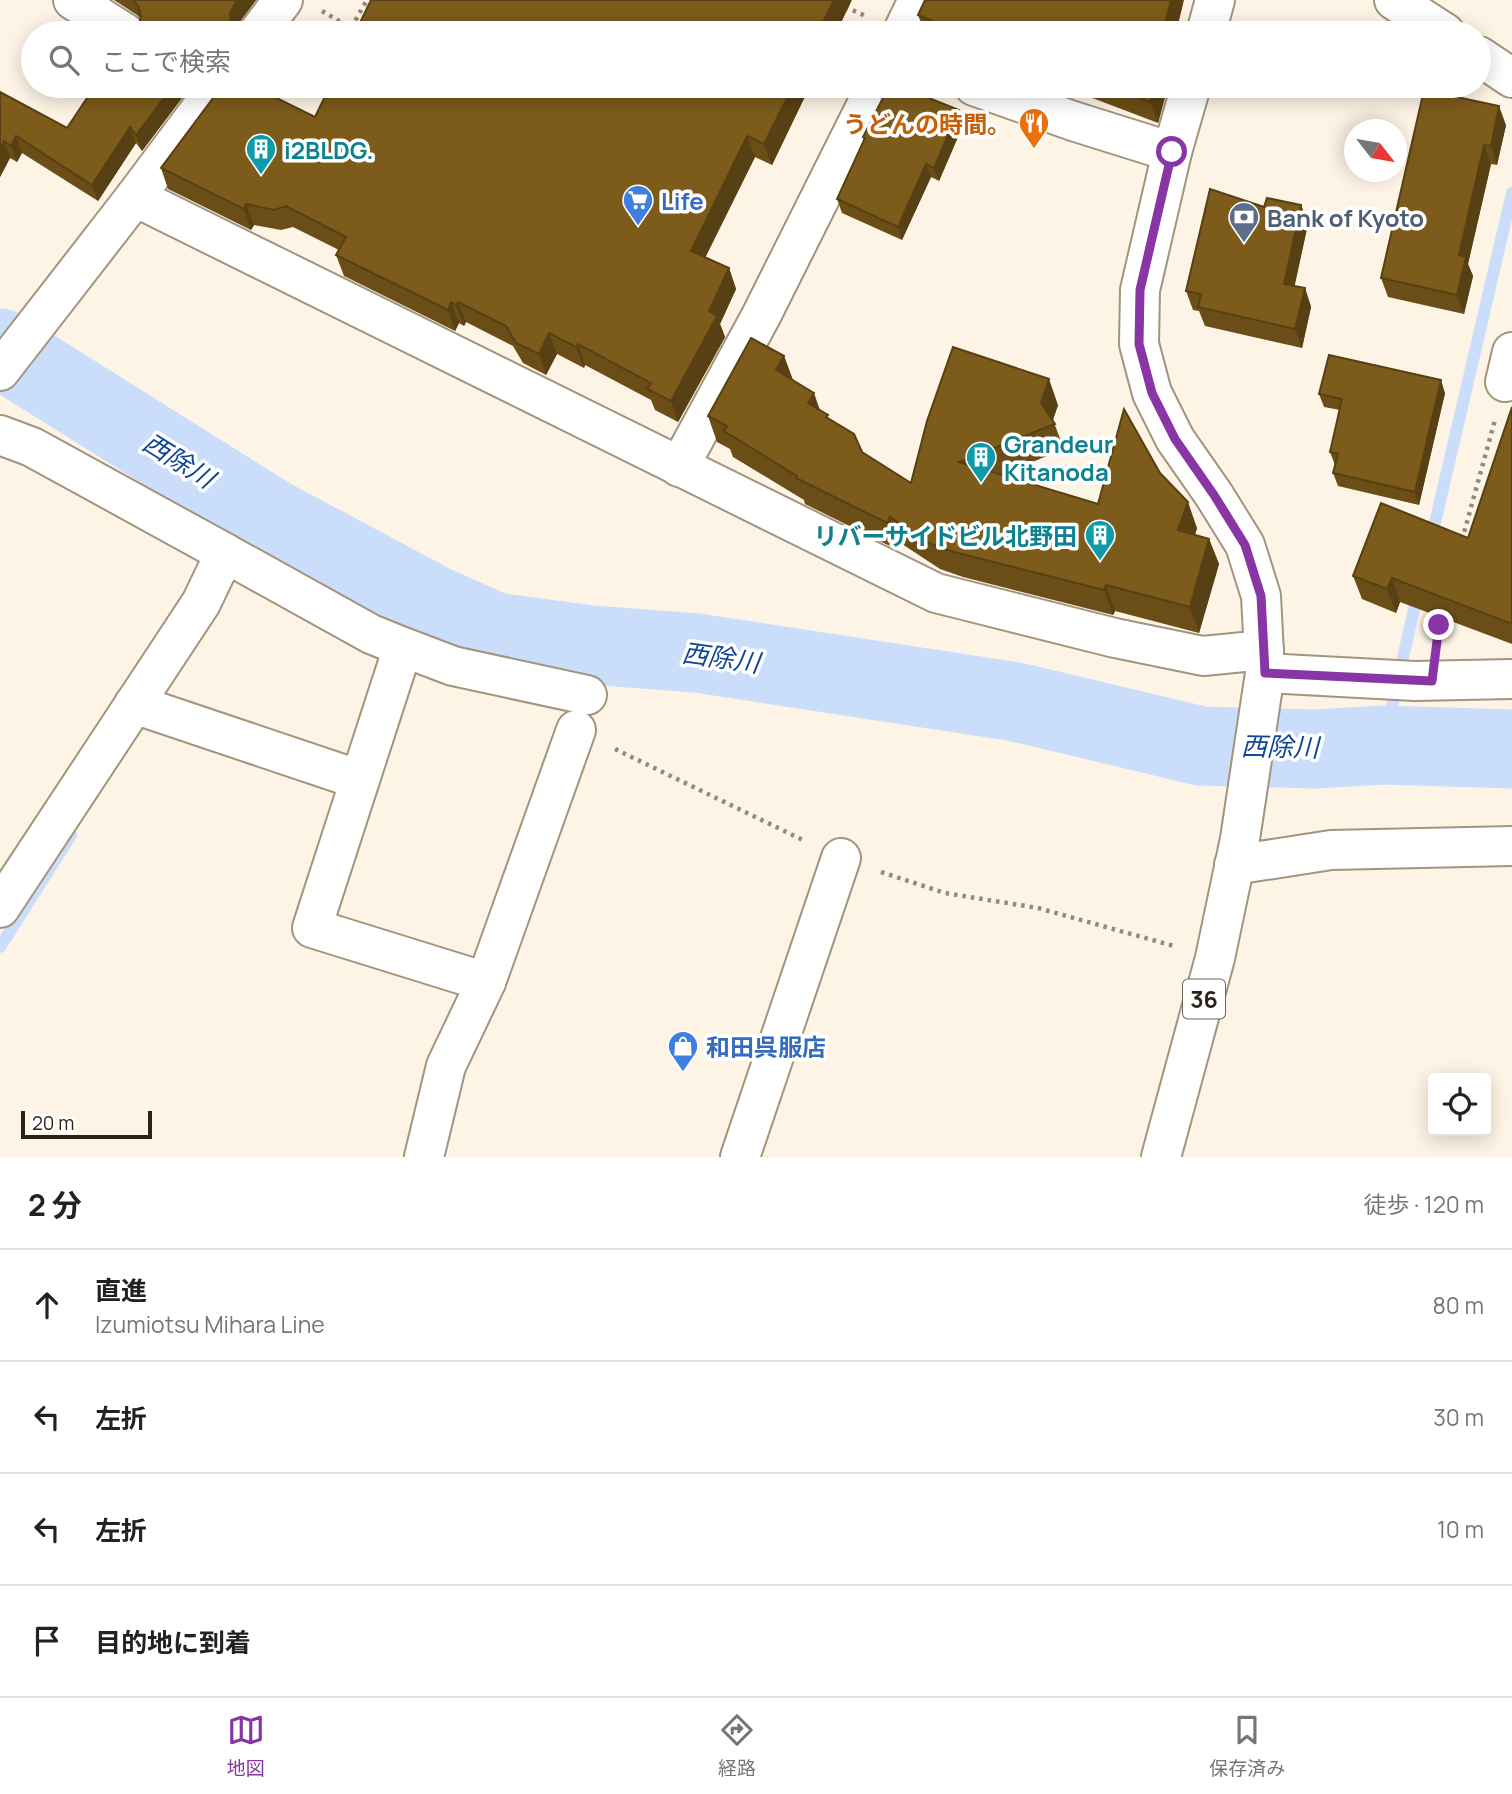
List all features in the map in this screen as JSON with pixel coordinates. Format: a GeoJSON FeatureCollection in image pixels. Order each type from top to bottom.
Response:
{"type":"FeatureCollection","features":[{"type":"Feature","properties":{"kind":"street"},"geometry":{"type":"LineString","coordinates":[[73,0],[106,21]]}},
{"type":"Feature","properties":{"kind":"street"},"geometry":{"type":"LineString","coordinates":[[908,21],[918,0]]}},
{"type":"Feature","properties":{"kind":"street"},"geometry":{"type":"LineString","coordinates":[[1209,21],[1215,0]]}},
{"type":"Feature","properties":{"kind":"street"},"geometry":{"type":"LineString","coordinates":[[1394,0],[1426,21]]}},
{"type":"Feature","properties":{"kind":"street"},"geometry":{"type":"LineString","coordinates":[[276,21],[301,5]]}},
{"type":"Feature","properties":{"kind":"street"},"geometry":{"type":"LineString","coordinates":[[1491,64],[1512,78]]}},
{"type":"Feature","properties":{"kind":"street"},"geometry":{"type":"LineString","coordinates":[[0,371],[135,197],[205,98]]}},
{"type":"Feature","properties":{"kind":"street"},"geometry":{"type":"LineString","coordinates":[[679,467],[761,316],[870,98]]}},
{"type":"Feature","properties":{"kind":"street"},"geometry":{"type":"LineString","coordinates":[[1008,98],[1172,152]]}},
{"type":"Feature","properties":{"kind":"street","name":"36"},"geometry":{"type":"LineString","coordinates":[[1161,1157],[1215,958],[1237,852],[1264,672],[1261,596],[1245,545],[1175,439],[1152,393],[1139,344],[1140,290],[1172,152],[1188,98]]}},
{"type":"Feature","properties":{"kind":"street"},"geometry":{"type":"LineString","coordinates":[[135,197],[936,593],[1264,672],[1409,681],[1512,679]]}},
{"type":"Feature","properties":{"kind":"street"},"geometry":{"type":"LineString","coordinates":[[0,435],[32,447],[371,634],[453,666],[587,695]]}},
{"type":"Feature","properties":{"kind":"street"},"geometry":{"type":"LineString","coordinates":[[0,908],[201,603],[227,554]]}},
{"type":"Feature","properties":{"kind":"street"},"geometry":{"type":"LineString","coordinates":[[403,647],[312,928],[486,982]]}},
{"type":"Feature","properties":{"kind":"street"},"geometry":{"type":"LineString","coordinates":[[134,704],[360,780]]}},
{"type":"Feature","properties":{"kind":"street"},"geometry":{"type":"LineString","coordinates":[[424,1157],[446,1066],[486,982],[576,730]]}},
{"type":"Feature","properties":{"kind":"street"},"geometry":{"type":"LineString","coordinates":[[1237,852],[1512,846]]}},
{"type":"Feature","properties":{"kind":"street"},"geometry":{"type":"LineString","coordinates":[[740,1157],[841,858]]}},
{"type":"Feature","properties":{"kind":"path"},"geometry":{"type":"LineString","coordinates":[[355,21],[367,0]]}},
{"type":"Feature","properties":{"kind":"path"},"geometry":{"type":"LineString","coordinates":[[301,5],[336,21]]}},
{"type":"Feature","properties":{"kind":"path"},"geometry":{"type":"LineString","coordinates":[[1459,551],[1508,367]]}},
{"type":"Feature","properties":{"kind":"path"},"geometry":{"type":"LineString","coordinates":[[1409,681],[1439,625],[1442,612]]}},
{"type":"Feature","properties":{"kind":"building"},"geometry":{"type":"Polygon","coordinates":[[[133,0],[237,0],[230,13],[230,21],[140,21],[138,6],[133,0]]]}},
{"type":"Feature","properties":{"kind":"building"},"geometry":{"type":"Polygon","coordinates":[[[371,0],[834,0],[824,21],[361,21],[371,0]]]}},
{"type":"Feature","properties":{"kind":"building"},"geometry":{"type":"Polygon","coordinates":[[[925,0],[1171,0],[1166,21],[932,21],[918,15],[925,0]]]}},
{"type":"Feature","properties":{"kind":"building"},"geometry":{"type":"Polygon","coordinates":[[[0,92],[67,128],[87,98],[164,98],[136,135],[130,127],[92,185],[16,136],[11,146],[4,141],[0,150],[0,92]]]}},
{"type":"Feature","properties":{"kind":"building"},"geometry":{"type":"Polygon","coordinates":[[[213,98],[276,98],[315,117],[324,98],[787,98],[764,144],[747,136],[691,251],[729,268],[709,311],[717,316],[671,401],[647,389],[651,383],[578,344],[576,347],[549,333],[539,354],[516,343],[506,326],[458,302],[456,305],[451,302],[448,310],[336,255],[346,237],[286,206],[274,210],[246,204],[244,209],[161,168],[213,98]]]}},
{"type":"Feature","properties":{"kind":"building"},"geometry":{"type":"Polygon","coordinates":[[[883,98],[929,98],[959,110],[934,168],[926,164],[898,227],[837,199],[865,138],[863,137],[883,98]]]}},
{"type":"Feature","properties":{"kind":"building"},"geometry":{"type":"Polygon","coordinates":[[[1422,98],[1462,98],[1499,106],[1491,146],[1484,145],[1459,255],[1466,257],[1457,295],[1381,278],[1403,182],[1407,182],[1407,164],[1422,98]]]}},
{"type":"Feature","properties":{"kind":"building"},"geometry":{"type":"Polygon","coordinates":[[[1210,189],[1264,207],[1267,198],[1301,205],[1284,284],[1305,288],[1295,329],[1198,307],[1201,294],[1186,291],[1210,189]]]}},
{"type":"Feature","properties":{"kind":"building"},"geometry":{"type":"Polygon","coordinates":[[[751,338],[784,356],[776,370],[814,393],[808,403],[854,434],[862,452],[911,483],[927,421],[953,347],[1049,379],[1041,403],[1055,424],[959,462],[1098,504],[1124,409],[1160,473],[1188,502],[1178,530],[1209,539],[1190,607],[1106,585],[1104,590],[954,552],[931,544],[890,517],[887,523],[796,478],[797,476],[724,431],[727,426],[708,416],[751,338]]]}},
{"type":"Feature","properties":{"kind":"building"},"geometry":{"type":"Polygon","coordinates":[[[1329,355],[1441,380],[1415,492],[1333,473],[1338,454],[1330,452],[1342,399],[1319,394],[1329,355]]]}},
{"type":"Feature","properties":{"kind":"building"},"geometry":{"type":"Polygon","coordinates":[[[1512,407],[1512,624],[1392,578],[1387,589],[1353,576],[1381,503],[1468,538],[1512,407]]]}},
{"type":"Feature","properties":{"kind":"waterway"},"geometry":{"type":"LineString","coordinates":[[1431,540],[1512,193]]}},
{"type":"Feature","properties":{"kind":"waterway","name":"西除川"},"geometry":{"type":"LineString","coordinates":[[0,348],[271,518],[436,606],[495,632],[590,645],[697,653],[1016,702],[1201,746],[1315,749],[1383,745],[1512,749]]}},
{"type":"Feature","properties":{"kind":"waterway"},"geometry":{"type":"LineString","coordinates":[[245,559],[271,518]]}},
{"type":"Feature","properties":{"kind":"waterway"},"geometry":{"type":"LineString","coordinates":[[1383,745],[1418,592]]}},
{"type":"Feature","properties":{"kind":"waterway"},"geometry":{"type":"LineString","coordinates":[[0,947],[71,835]]}},
{"type":"Feature","properties":{"kind":"place","name":"うどんの時間。"},"geometry":{"type":"Point","coordinates":[1034,150]}},
{"type":"Feature","properties":{"kind":"place","name":"i2BLDG."},"geometry":{"type":"Point","coordinates":[261,176]}},
{"type":"Feature","properties":{"kind":"place","name":"Life"},"geometry":{"type":"Point","coordinates":[638,227]}},
{"type":"Feature","properties":{"kind":"place","name":"Bank of Kyoto"},"geometry":{"type":"Point","coordinates":[1244,244]}},
{"type":"Feature","properties":{"kind":"place","name":"Grandeur Kitanoda"},"geometry":{"type":"Point","coordinates":[981,484]}},
{"type":"Feature","properties":{"kind":"place","name":"リバーサイドビル北野田"},"geometry":{"type":"Point","coordinates":[1100,562]}},
{"type":"Feature","properties":{"kind":"place","name":"和田呉服店"},"geometry":{"type":"Point","coordinates":[683,1073]}},
{"type":"Feature","properties":{"kind":"route"},"geometry":{"type":"LineString","coordinates":[[1172,152],[1140,290],[1139,344],[1152,393],[1175,439],[1245,545],[1261,596],[1265,673],[1432,681],[1439,625]]}}]}
